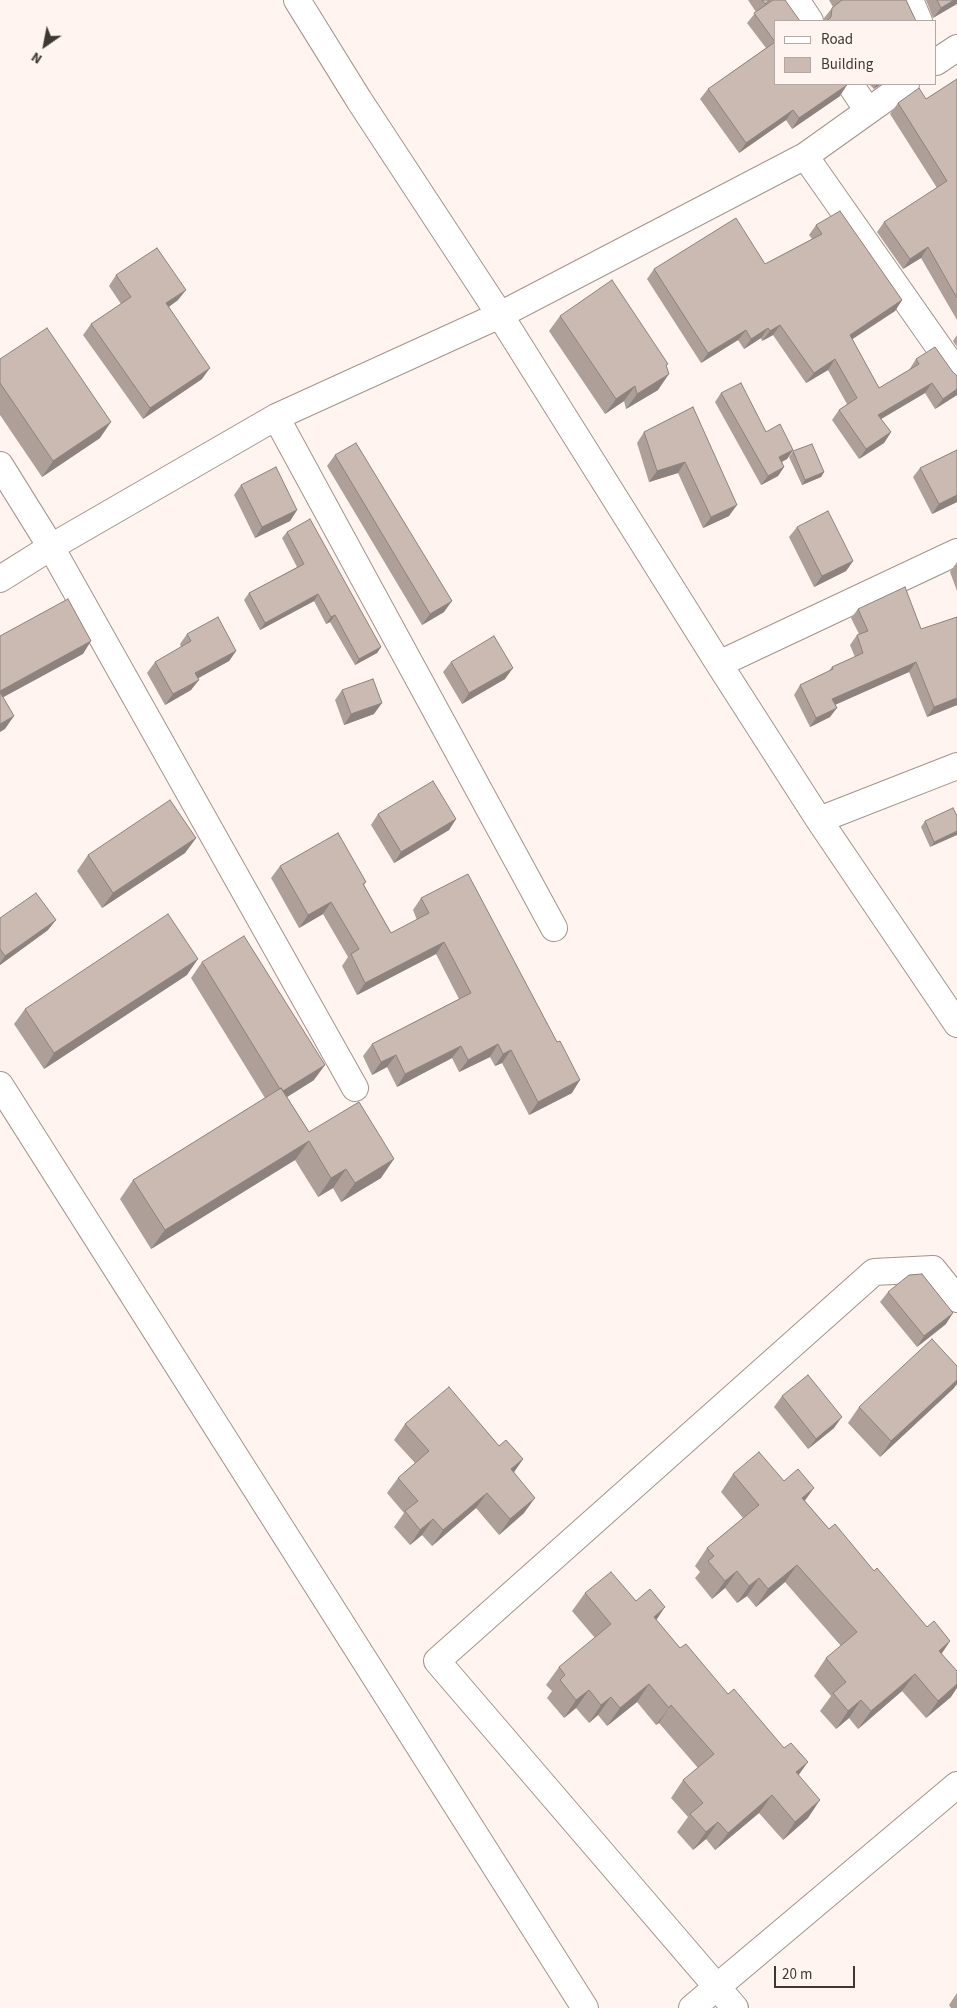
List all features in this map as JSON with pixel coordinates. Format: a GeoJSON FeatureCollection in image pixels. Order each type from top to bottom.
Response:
{"type":"FeatureCollection","features":[{"type":"Feature","properties":{"kind":"street"},"geometry":{"type":"LineString","coordinates":[[297,0],[359,100],[500,315],[718,664],[819,820],[957,1024]]}},
{"type":"Feature","properties":{"kind":"street"},"geometry":{"type":"LineString","coordinates":[[796,0],[809,20]]}},
{"type":"Feature","properties":{"kind":"street"},"geometry":{"type":"LineString","coordinates":[[910,0],[919,20]]}},
{"type":"Feature","properties":{"kind":"street"},"geometry":{"type":"LineString","coordinates":[[851,85],[868,111]]}},
{"type":"Feature","properties":{"kind":"street"},"geometry":{"type":"LineString","coordinates":[[0,580],[51,547],[276,417],[500,315],[805,156],[905,85]]}},
{"type":"Feature","properties":{"kind":"street"},"geometry":{"type":"LineString","coordinates":[[805,156],[957,373]]}},
{"type":"Feature","properties":{"kind":"street"},"geometry":{"type":"LineString","coordinates":[[276,417],[554,928]]}},
{"type":"Feature","properties":{"kind":"street"},"geometry":{"type":"LineString","coordinates":[[0,465],[51,547],[355,1088]]}},
{"type":"Feature","properties":{"kind":"street"},"geometry":{"type":"LineString","coordinates":[[718,664],[957,552]]}},
{"type":"Feature","properties":{"kind":"street"},"geometry":{"type":"LineString","coordinates":[[819,820],[957,766]]}},
{"type":"Feature","properties":{"kind":"street"},"geometry":{"type":"LineString","coordinates":[[0,1085],[584,2008]]}},
{"type":"Feature","properties":{"kind":"street"},"geometry":{"type":"LineString","coordinates":[[735,2008],[437,1661],[874,1272],[933,1269],[957,1299]]}},
{"type":"Feature","properties":{"kind":"street"},"geometry":{"type":"LineString","coordinates":[[692,2008],[957,1785]]}},
{"type":"Feature","properties":{"kind":"building"},"geometry":{"type":"Polygon","coordinates":[[[762,0],[770,0],[765,4],[762,0]]]}},
{"type":"Feature","properties":{"kind":"building"},"geometry":{"type":"Polygon","coordinates":[[[773,0],[785,0],[799,20],[774,20],[774,41],[754,13],[773,0]]]}},
{"type":"Feature","properties":{"kind":"building"},"geometry":{"type":"Polygon","coordinates":[[[842,0],[906,0],[916,20],[828,20],[831,17],[832,8],[842,0]]]}},
{"type":"Feature","properties":{"kind":"building"},"geometry":{"type":"Polygon","coordinates":[[[937,0],[954,0],[941,8],[937,0]]]}},
{"type":"Feature","properties":{"kind":"building"},"geometry":{"type":"Polygon","coordinates":[[[774,43],[774,85],[847,85],[799,118],[793,110],[746,143],[708,89],[774,43]]]}},
{"type":"Feature","properties":{"kind":"building"},"geometry":{"type":"Polygon","coordinates":[[[957,79],[957,298],[928,247],[910,259],[884,222],[947,181],[898,103],[919,88],[926,99],[957,79]]]}},
{"type":"Feature","properties":{"kind":"building"},"geometry":{"type":"Polygon","coordinates":[[[840,211],[902,300],[850,335],[879,388],[919,364],[916,359],[935,347],[957,376],[957,389],[943,399],[932,383],[878,415],[891,432],[866,449],[839,410],[857,398],[835,359],[814,373],[780,325],[770,331],[768,328],[751,339],[746,330],[708,353],[654,269],[736,218],[765,264],[822,234],[816,225],[840,211]]]}},
{"type":"Feature","properties":{"kind":"building"},"geometry":{"type":"Polygon","coordinates":[[[157,248],[186,290],[166,303],[210,368],[150,408],[91,324],[131,297],[116,275],[157,248]]]}},
{"type":"Feature","properties":{"kind":"building"},"geometry":{"type":"Polygon","coordinates":[[[612,280],[668,364],[666,365],[669,374],[637,394],[635,386],[616,399],[560,316],[612,280]]]}},
{"type":"Feature","properties":{"kind":"building"},"geometry":{"type":"Polygon","coordinates":[[[47,328],[111,422],[53,461],[0,383],[0,359],[47,328]]]}},
{"type":"Feature","properties":{"kind":"building"},"geometry":{"type":"Polygon","coordinates":[[[741,383],[766,432],[780,424],[793,450],[779,457],[784,467],[768,476],[721,393],[741,383]]]}},
{"type":"Feature","properties":{"kind":"building"},"geometry":{"type":"Polygon","coordinates":[[[693,407],[737,505],[711,517],[685,462],[657,471],[644,432],[693,407]]]}},
{"type":"Feature","properties":{"kind":"building"},"geometry":{"type":"Polygon","coordinates":[[[356,443],[452,601],[430,614],[335,455],[356,443]]]}},
{"type":"Feature","properties":{"kind":"building"},"geometry":{"type":"Polygon","coordinates":[[[812,444],[824,472],[805,480],[793,451],[812,444]]]}},
{"type":"Feature","properties":{"kind":"building"},"geometry":{"type":"Polygon","coordinates":[[[957,450],[957,495],[939,504],[920,468],[957,450]]]}},
{"type":"Feature","properties":{"kind":"building"},"geometry":{"type":"Polygon","coordinates":[[[276,467],[297,510],[262,527],[241,485],[276,467]]]}},
{"type":"Feature","properties":{"kind":"building"},"geometry":{"type":"Polygon","coordinates":[[[828,511],[853,561],[822,576],[797,527],[828,511]]]}},
{"type":"Feature","properties":{"kind":"building"},"geometry":{"type":"Polygon","coordinates":[[[310,519],[381,647],[359,659],[335,615],[331,617],[318,594],[265,623],[249,593],[304,564],[287,532],[310,519]]]}},
{"type":"Feature","properties":{"kind":"building"},"geometry":{"type":"Polygon","coordinates":[[[905,587],[921,629],[957,617],[957,698],[934,707],[916,662],[832,699],[837,708],[816,718],[800,685],[833,669],[832,667],[863,653],[857,635],[868,631],[858,609],[905,587]]]}},
{"type":"Feature","properties":{"kind":"building"},"geometry":{"type":"Polygon","coordinates":[[[68,599],[91,641],[0,691],[0,636],[68,599]]]}},
{"type":"Feature","properties":{"kind":"building"},"geometry":{"type":"Polygon","coordinates":[[[218,617],[236,651],[195,673],[199,680],[173,694],[155,662],[191,641],[187,634],[218,617]]]}},
{"type":"Feature","properties":{"kind":"building"},"geometry":{"type":"Polygon","coordinates":[[[494,636],[513,668],[469,693],[451,662],[494,636]]]}},
{"type":"Feature","properties":{"kind":"building"},"geometry":{"type":"Polygon","coordinates":[[[373,679],[382,703],[351,714],[342,690],[373,679]]]}},
{"type":"Feature","properties":{"kind":"building"},"geometry":{"type":"Polygon","coordinates":[[[0,692],[14,716],[0,724],[0,692]]]}},
{"type":"Feature","properties":{"kind":"building"},"geometry":{"type":"Polygon","coordinates":[[[433,781],[456,819],[401,852],[378,814],[433,781]]]}},
{"type":"Feature","properties":{"kind":"building"},"geometry":{"type":"Polygon","coordinates":[[[170,800],[196,838],[113,893],[88,855],[170,800]]]}},
{"type":"Feature","properties":{"kind":"building"},"geometry":{"type":"Polygon","coordinates":[[[953,808],[957,816],[957,831],[934,842],[925,821],[953,808]]]}},
{"type":"Feature","properties":{"kind":"building"},"geometry":{"type":"Polygon","coordinates":[[[338,833],[366,882],[363,884],[391,933],[429,913],[421,898],[468,874],[557,1042],[560,1041],[580,1080],[538,1102],[511,1050],[503,1054],[498,1044],[468,1060],[461,1046],[405,1074],[396,1055],[381,1062],[372,1044],[471,993],[444,942],[365,983],[351,954],[359,949],[331,902],[308,915],[280,866],[338,833]]]}},
{"type":"Feature","properties":{"kind":"building"},"geometry":{"type":"Polygon","coordinates":[[[36,893],[56,920],[5,956],[0,949],[0,918],[36,893]]]}},
{"type":"Feature","properties":{"kind":"building"},"geometry":{"type":"Polygon","coordinates":[[[168,914],[198,959],[54,1053],[25,1009],[168,914]]]}},
{"type":"Feature","properties":{"kind":"building"},"geometry":{"type":"Polygon","coordinates":[[[244,936],[325,1065],[283,1091],[202,962],[244,936]]]}},
{"type":"Feature","properties":{"kind":"building"},"geometry":{"type":"Polygon","coordinates":[[[281,1088],[309,1132],[359,1102],[394,1159],[355,1183],[346,1169],[331,1178],[309,1141],[165,1230],[133,1180],[281,1088]]]}},
{"type":"Feature","properties":{"kind":"building"},"geometry":{"type":"Polygon","coordinates":[[[922,1274],[953,1313],[924,1336],[888,1292],[909,1275],[922,1274]]]}},
{"type":"Feature","properties":{"kind":"building"},"geometry":{"type":"Polygon","coordinates":[[[932,1339],[957,1366],[957,1380],[891,1441],[859,1407],[932,1339]]]}},
{"type":"Feature","properties":{"kind":"building"},"geometry":{"type":"Polygon","coordinates":[[[808,1375],[842,1417],[816,1439],[782,1396],[808,1375]]]}},
{"type":"Feature","properties":{"kind":"building"},"geometry":{"type":"Polygon","coordinates":[[[449,1387],[499,1446],[506,1440],[523,1459],[511,1469],[535,1498],[510,1519],[487,1493],[443,1530],[433,1519],[420,1530],[405,1511],[418,1501],[398,1478],[429,1451],[405,1424],[449,1387]]]}},
{"type":"Feature","properties":{"kind":"building"},"geometry":{"type":"Polygon","coordinates":[[[759,1452],[784,1481],[798,1469],[814,1488],[802,1498],[829,1529],[835,1524],[874,1571],[877,1568],[927,1627],[934,1621],[950,1641],[939,1651],[957,1671],[957,1684],[938,1701],[915,1674],[871,1711],[861,1700],[848,1711],[833,1693],[846,1682],[826,1658],[857,1632],[797,1565],[768,1589],[759,1578],[749,1586],[737,1571],[725,1581],[708,1561],[714,1556],[707,1548],[759,1505],[733,1474],[759,1452]]]}},
{"type":"Feature","properties":{"kind":"building"},"geometry":{"type":"Polygon","coordinates":[[[611,1572],[636,1601],[650,1589],[665,1607],[654,1617],[680,1648],[686,1644],[728,1694],[734,1689],[784,1748],[791,1743],[808,1762],[796,1772],[820,1800],[795,1822],[772,1795],[728,1833],[718,1822],[706,1832],[690,1814],[703,1803],[683,1780],[714,1754],[671,1705],[669,1708],[649,1684],[620,1708],[611,1697],[601,1705],[589,1690],[576,1700],[560,1680],[565,1675],[559,1667],[611,1624],[585,1593],[611,1572]]]}}]}
